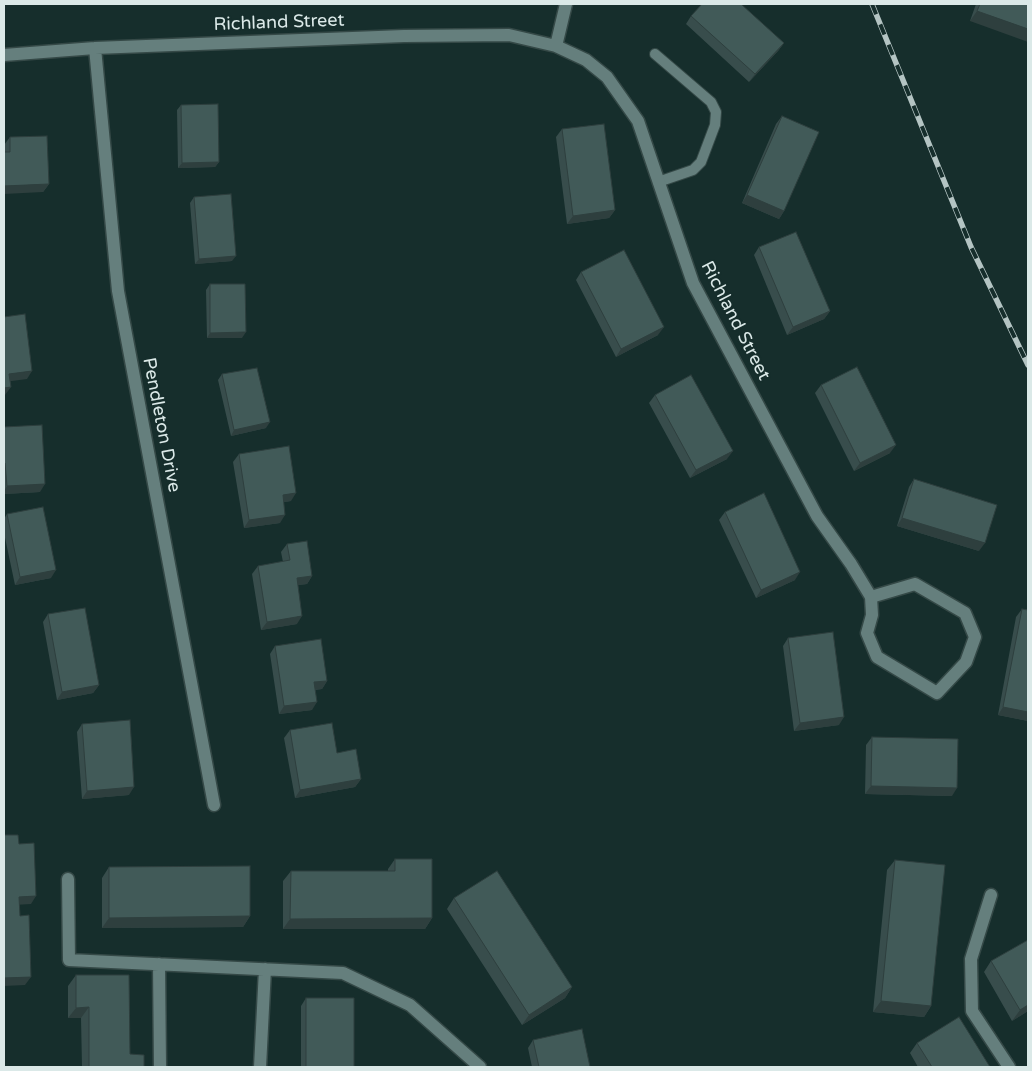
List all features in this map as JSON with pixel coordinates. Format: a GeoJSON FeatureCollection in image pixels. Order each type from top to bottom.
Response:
{"type":"FeatureCollection","features":[{"type":"Feature","properties":{"kind":"street"},"geometry":{"type":"LineString","coordinates":[[556,46],[566,4]]}},
{"type":"Feature","properties":{"kind":"street","name":"Richland Street"},"geometry":{"type":"LineString","coordinates":[[4,55],[95,48],[404,36],[509,35],[556,46],[593,66],[607,77],[624,98],[638,121],[693,283],[816,516],[851,564],[871,597]]}},
{"type":"Feature","properties":{"kind":"street","name":"Pendleton Drive"},"geometry":{"type":"LineString","coordinates":[[95,48],[118,292],[214,805]]}},
{"type":"Feature","properties":{"kind":"street"},"geometry":{"type":"LineString","coordinates":[[916,584],[965,613],[976,638],[966,662],[937,693],[877,657],[867,633],[872,615],[871,597],[916,584]]}},
{"type":"Feature","properties":{"kind":"street"},"geometry":{"type":"LineString","coordinates":[[68,879],[69,960],[343,973],[410,1005],[480,1067]]}},
{"type":"Feature","properties":{"kind":"street"},"geometry":{"type":"LineString","coordinates":[[991,895],[971,959],[972,1011],[1009,1067]]}},
{"type":"Feature","properties":{"kind":"street"},"geometry":{"type":"LineString","coordinates":[[159,964],[160,1067]]}},
{"type":"Feature","properties":{"kind":"street"},"geometry":{"type":"LineString","coordinates":[[260,1067],[265,969]]}},
{"type":"Feature","properties":{"kind":"lane"},"geometry":{"type":"LineString","coordinates":[[655,54],[712,102],[716,112],[715,125],[701,162],[693,170],[658,182]]}},
{"type":"Feature","properties":{"kind":"building"},"geometry":{"type":"Polygon","coordinates":[[[702,4],[741,4],[784,43],[755,74],[691,16],[702,4]]]}},
{"type":"Feature","properties":{"kind":"building"},"geometry":{"type":"Polygon","coordinates":[[[980,4],[1028,4],[1028,29],[977,11],[980,4]]]}},
{"type":"Feature","properties":{"kind":"building"},"geometry":{"type":"Polygon","coordinates":[[[218,104],[219,162],[182,163],[181,105],[218,104]]]}},
{"type":"Feature","properties":{"kind":"building"},"geometry":{"type":"Polygon","coordinates":[[[782,116],[819,132],[784,211],[747,195],[782,116]]]}},
{"type":"Feature","properties":{"kind":"building"},"geometry":{"type":"Polygon","coordinates":[[[604,124],[615,210],[573,216],[562,129],[604,124]]]}},
{"type":"Feature","properties":{"kind":"building"},"geometry":{"type":"Polygon","coordinates":[[[47,136],[49,184],[4,186],[4,152],[10,152],[10,137],[47,136]]]}},
{"type":"Feature","properties":{"kind":"building"},"geometry":{"type":"Polygon","coordinates":[[[231,194],[236,256],[199,259],[194,197],[231,194]]]}},
{"type":"Feature","properties":{"kind":"building"},"geometry":{"type":"Polygon","coordinates":[[[796,232],[830,311],[793,327],[759,247],[796,232]]]}},
{"type":"Feature","properties":{"kind":"building"},"geometry":{"type":"Polygon","coordinates":[[[624,250],[664,327],[621,349],[581,272],[624,250]]]}},
{"type":"Feature","properties":{"kind":"building"},"geometry":{"type":"Polygon","coordinates":[[[210,284],[245,284],[246,332],[210,333],[210,284]]]}},
{"type":"Feature","properties":{"kind":"building"},"geometry":{"type":"Polygon","coordinates":[[[25,314],[32,371],[9,374],[11,387],[4,388],[4,317],[25,314]]]}},
{"type":"Feature","properties":{"kind":"building"},"geometry":{"type":"Polygon","coordinates":[[[857,367],[896,445],[860,463],[821,385],[857,367]]]}},
{"type":"Feature","properties":{"kind":"building"},"geometry":{"type":"Polygon","coordinates":[[[257,368],[270,422],[234,430],[222,374],[257,368]]]}},
{"type":"Feature","properties":{"kind":"building"},"geometry":{"type":"Polygon","coordinates":[[[691,375],[733,451],[696,470],[655,395],[691,375]]]}},
{"type":"Feature","properties":{"kind":"building"},"geometry":{"type":"Polygon","coordinates":[[[42,425],[45,484],[7,486],[4,463],[4,427],[42,425]]]}},
{"type":"Feature","properties":{"kind":"building"},"geometry":{"type":"Polygon","coordinates":[[[289,446],[296,493],[283,495],[285,515],[249,520],[239,454],[289,446]]]}},
{"type":"Feature","properties":{"kind":"building"},"geometry":{"type":"Polygon","coordinates":[[[914,479],[997,505],[985,543],[902,518],[914,479]]]}},
{"type":"Feature","properties":{"kind":"building"},"geometry":{"type":"Polygon","coordinates":[[[764,493],[800,572],[761,590],[725,512],[764,493]]]}},
{"type":"Feature","properties":{"kind":"building"},"geometry":{"type":"Polygon","coordinates":[[[43,507],[56,570],[20,577],[7,514],[43,507]]]}},
{"type":"Feature","properties":{"kind":"building"},"geometry":{"type":"Polygon","coordinates":[[[307,541],[312,576],[297,578],[302,616],[267,622],[258,566],[290,560],[287,544],[307,541]]]}},
{"type":"Feature","properties":{"kind":"building"},"geometry":{"type":"Polygon","coordinates":[[[85,608],[99,685],[62,692],[48,614],[85,608]]]}},
{"type":"Feature","properties":{"kind":"building"},"geometry":{"type":"Polygon","coordinates":[[[1022,609],[1028,610],[1028,712],[1003,707],[1022,609]]]}},
{"type":"Feature","properties":{"kind":"building"},"geometry":{"type":"Polygon","coordinates":[[[833,632],[844,717],[800,723],[788,638],[833,632]]]}},
{"type":"Feature","properties":{"kind":"building"},"geometry":{"type":"Polygon","coordinates":[[[321,639],[327,681],[314,682],[317,702],[284,706],[275,646],[321,639]]]}},
{"type":"Feature","properties":{"kind":"building"},"geometry":{"type":"Polygon","coordinates":[[[130,720],[134,787],[87,791],[82,724],[130,720]]]}},
{"type":"Feature","properties":{"kind":"building"},"geometry":{"type":"Polygon","coordinates":[[[332,723],[337,753],[356,749],[361,779],[300,790],[290,730],[332,723]]]}},
{"type":"Feature","properties":{"kind":"building"},"geometry":{"type":"Polygon","coordinates":[[[872,737],[958,739],[957,788],[871,786],[872,737]]]}},
{"type":"Feature","properties":{"kind":"building"},"geometry":{"type":"Polygon","coordinates":[[[4,835],[18,835],[19,844],[34,843],[36,896],[19,897],[20,916],[29,915],[31,977],[4,978],[4,835]]]}},
{"type":"Feature","properties":{"kind":"building"},"geometry":{"type":"Polygon","coordinates":[[[395,859],[432,859],[432,918],[290,919],[291,871],[395,871],[395,859]]]}},
{"type":"Feature","properties":{"kind":"building"},"geometry":{"type":"Polygon","coordinates":[[[895,860],[945,865],[931,1006],[881,1001],[895,860]]]}},
{"type":"Feature","properties":{"kind":"building"},"geometry":{"type":"Polygon","coordinates":[[[250,866],[250,916],[109,918],[109,867],[250,866]]]}},
{"type":"Feature","properties":{"kind":"building"},"geometry":{"type":"Polygon","coordinates":[[[497,871],[572,987],[529,1015],[454,898],[497,871]]]}},
{"type":"Feature","properties":{"kind":"building"},"geometry":{"type":"Polygon","coordinates":[[[1028,940],[1028,1005],[1020,1010],[991,961],[1028,940]]]}},
{"type":"Feature","properties":{"kind":"building"},"geometry":{"type":"Polygon","coordinates":[[[76,975],[129,975],[130,1054],[144,1055],[144,1067],[89,1067],[89,1007],[76,1008],[76,975]]]}},
{"type":"Feature","properties":{"kind":"building"},"geometry":{"type":"Polygon","coordinates":[[[306,998],[354,998],[354,1067],[306,1067],[306,998]]]}},
{"type":"Feature","properties":{"kind":"building"},"geometry":{"type":"Polygon","coordinates":[[[959,1017],[990,1067],[932,1067],[917,1043],[959,1017]]]}},
{"type":"Feature","properties":{"kind":"building"},"geometry":{"type":"Polygon","coordinates":[[[582,1029],[590,1067],[539,1067],[533,1040],[582,1029]]]}},
{"type":"Feature","properties":{"kind":"railway"},"geometry":{"type":"LineString","coordinates":[[872,4],[971,247],[1028,365]]}}]}
